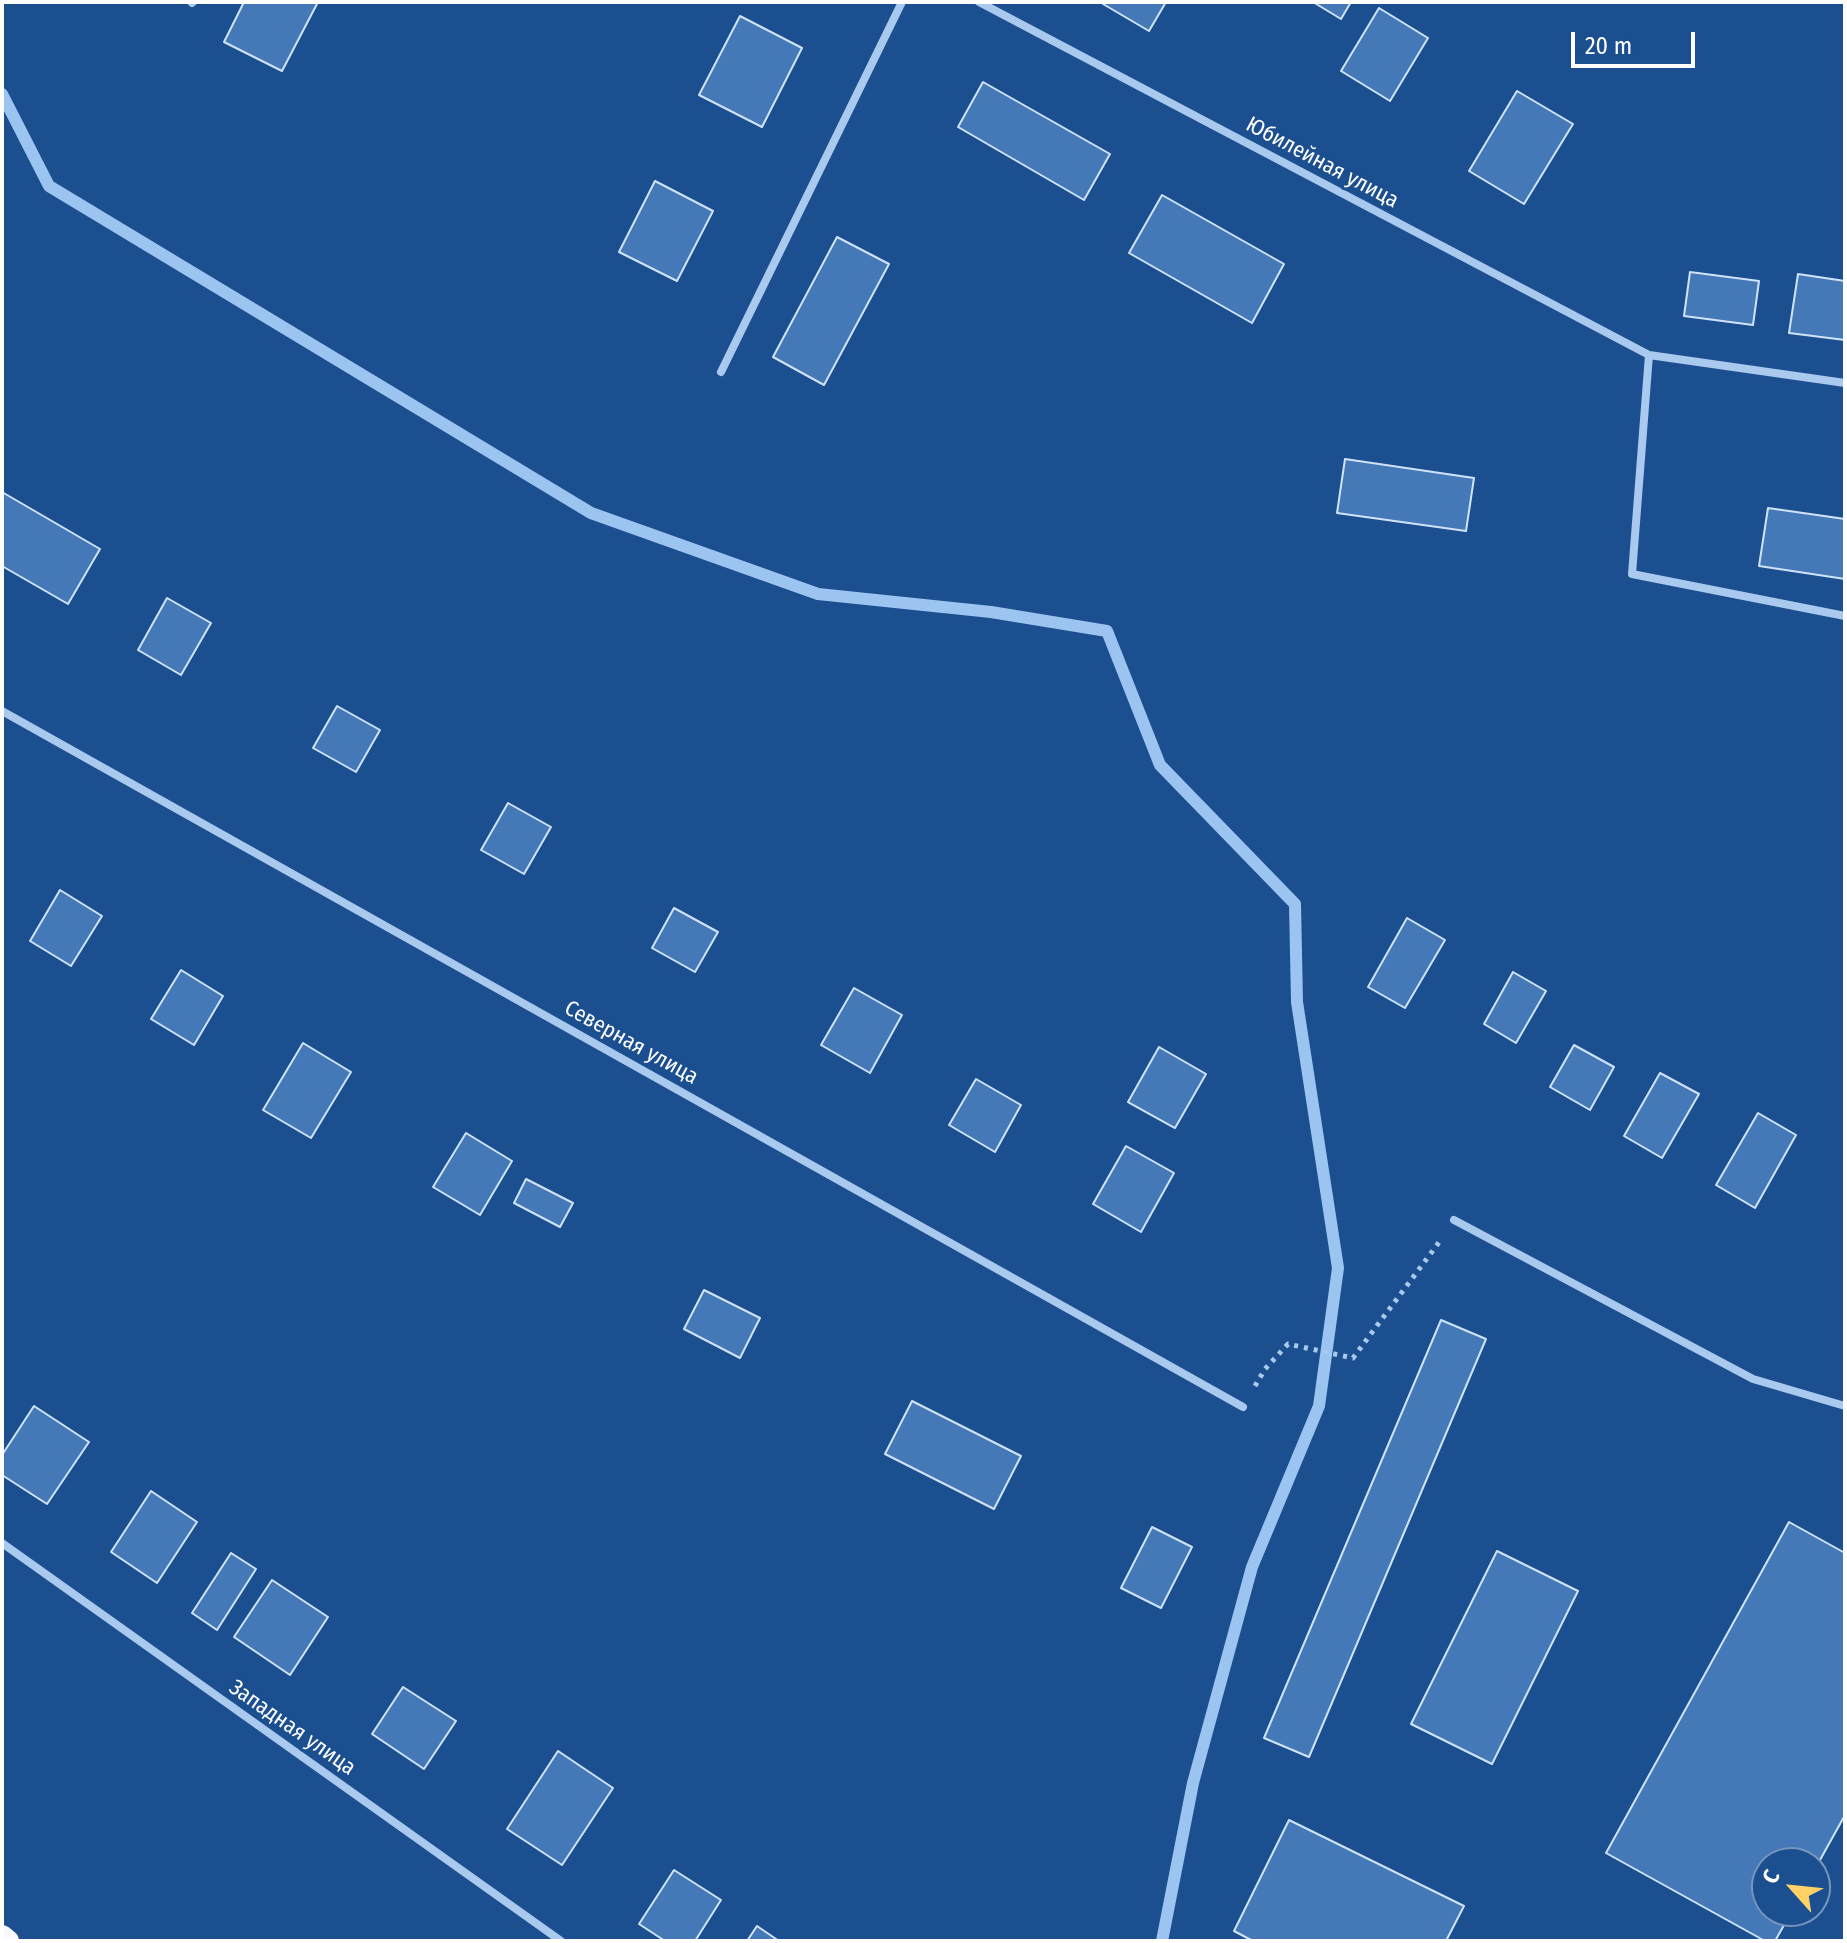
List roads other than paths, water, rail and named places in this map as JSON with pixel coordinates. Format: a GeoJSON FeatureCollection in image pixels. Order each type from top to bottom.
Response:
{"type":"FeatureCollection","features":[{"type":"Feature","properties":{"kind":"highway"},"geometry":{"type":"LineString","coordinates":[[2,1936],[8,1941]]}},
{"type":"Feature","properties":{"kind":"street"},"geometry":{"type":"LineString","coordinates":[[721,372],[902,2]]}},
{"type":"Feature","properties":{"kind":"street","name":"Юбилейная улица"},"geometry":{"type":"LineString","coordinates":[[979,2],[1649,355],[1845,383]]}},
{"type":"Feature","properties":{"kind":"street"},"geometry":{"type":"LineString","coordinates":[[1649,355],[1632,574],[1845,616]]}},
{"type":"Feature","properties":{"kind":"street","name":"Северная улица"},"geometry":{"type":"LineString","coordinates":[[2,711],[1243,1407]]}},
{"type":"Feature","properties":{"kind":"street"},"geometry":{"type":"LineString","coordinates":[[1454,1220],[1753,1379],[1845,1406]]}},
{"type":"Feature","properties":{"kind":"street","name":"Западная улица"},"geometry":{"type":"LineString","coordinates":[[2,1543],[561,1941]]}},
{"type":"Feature","properties":{"kind":"waterway"},"geometry":{"type":"LineString","coordinates":[[2,94],[49,186],[591,513],[818,594],[991,612],[1107,631],[1160,765],[1295,904],[1297,1002],[1338,1268],[1319,1406],[1252,1567],[1193,1783],[1162,1941]]}}]}
